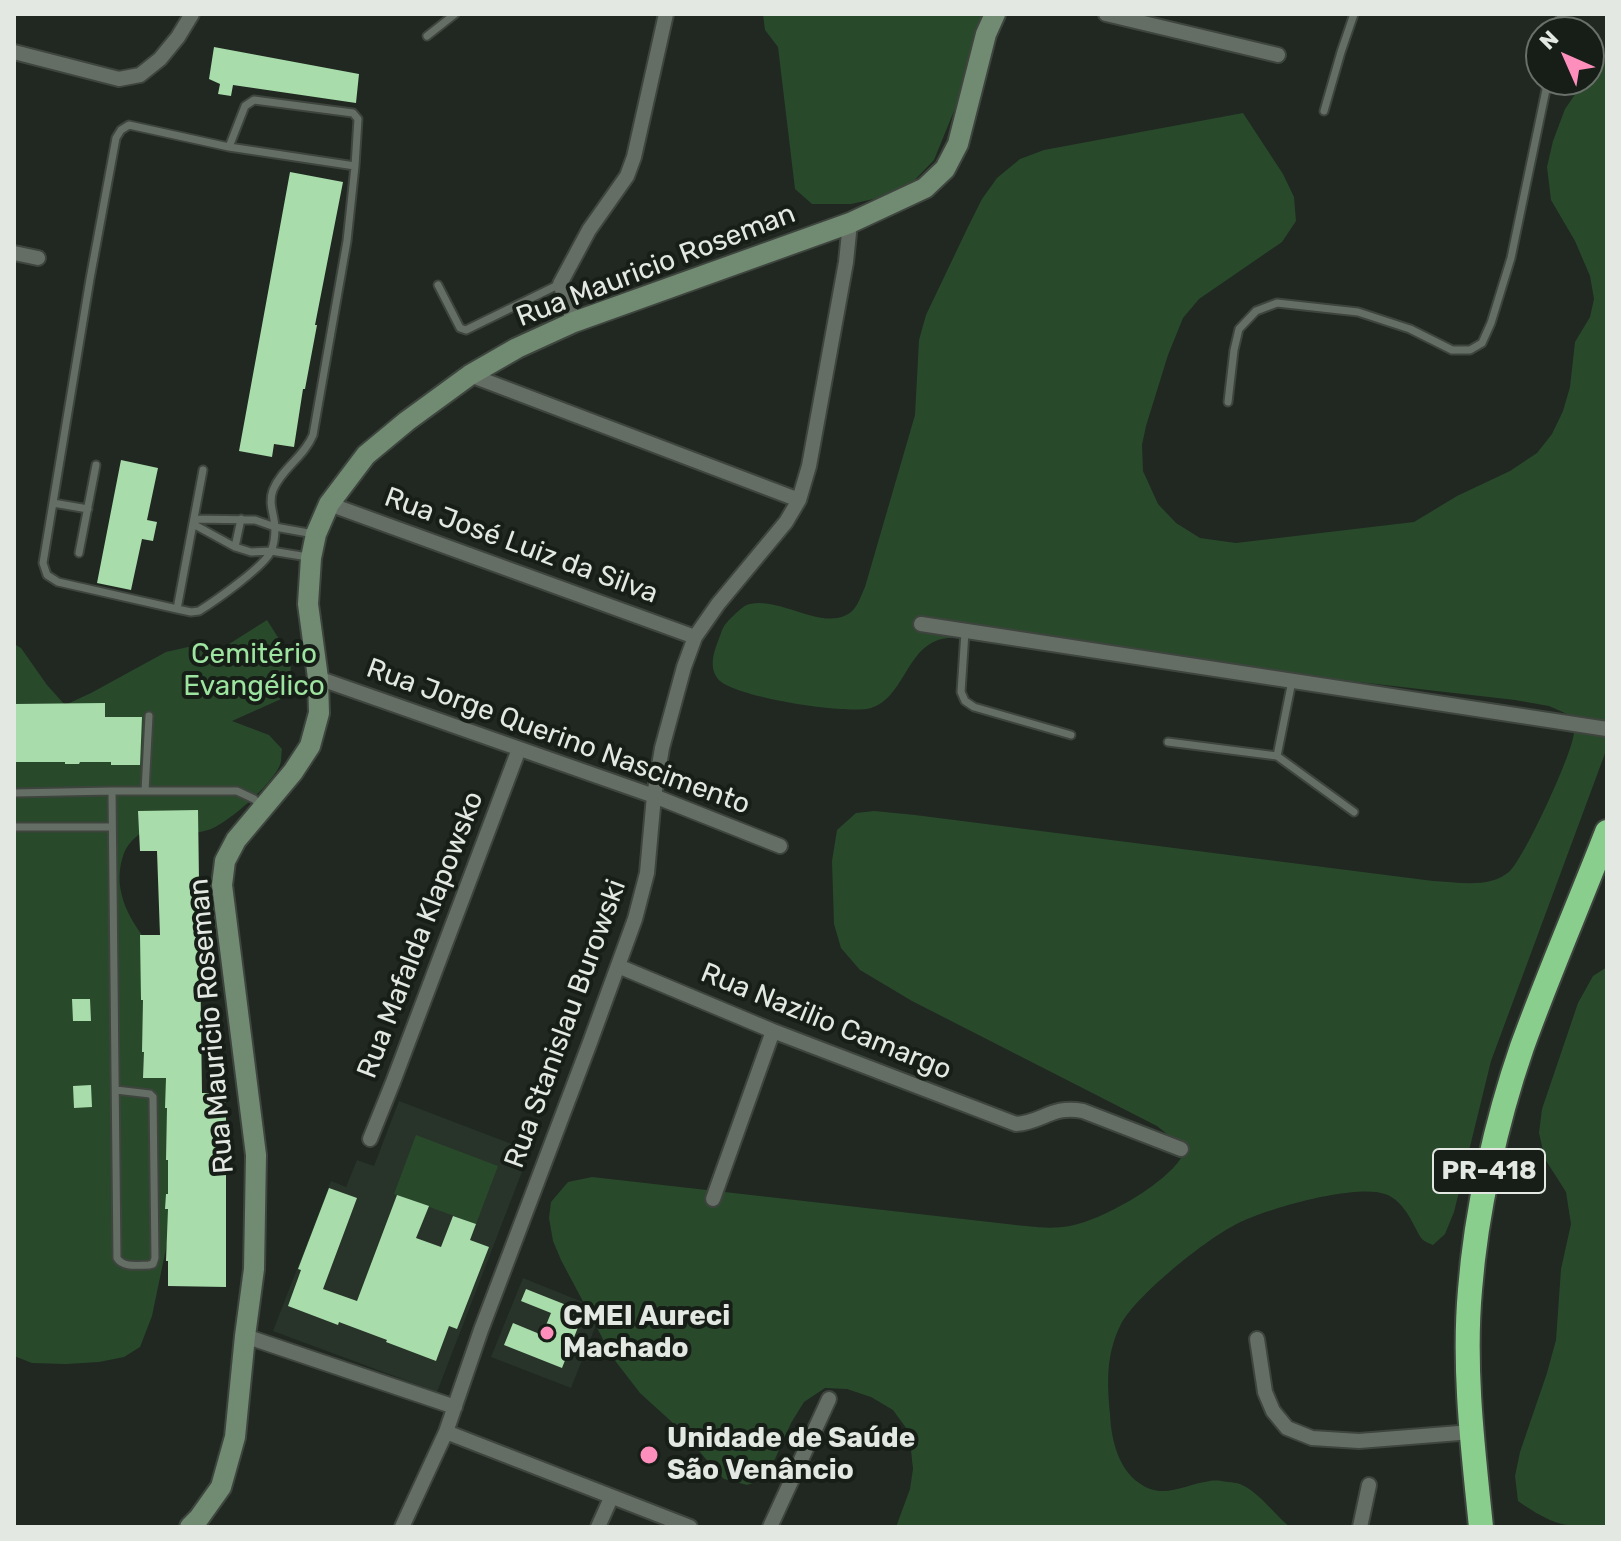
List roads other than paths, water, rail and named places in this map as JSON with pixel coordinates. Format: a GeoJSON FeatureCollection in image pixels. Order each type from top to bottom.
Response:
{"type":"FeatureCollection","features":[{"type":"Feature","properties":{"kind":"highway","name":"PR-418"},"geometry":{"type":"LineString","coordinates":[[1481,1527],[1468,1355],[1469,1293],[1474,1246],[1494,1143],[1522,1048],[1607,832]]}},
{"type":"Feature","properties":{"kind":"main road","name":"Rua Mauricio Roseman"},"geometry":{"type":"LineString","coordinates":[[190,1527],[221,1487],[235,1437],[254,1269],[256,1155],[222,885],[225,861],[236,840],[293,772],[310,746],[319,713],[318,678],[308,604],[311,558],[316,534],[329,504],[366,455],[470,375],[517,348],[574,322],[850,223],[925,188],[945,169],[958,144],[986,34],[995,14]]}},
{"type":"Feature","properties":{"kind":"street"},"geometry":{"type":"LineString","coordinates":[[14,52],[119,79],[140,75],[160,59],[192,14]]}},
{"type":"Feature","properties":{"kind":"street"},"geometry":{"type":"LineString","coordinates":[[574,322],[560,284],[589,230],[627,176],[666,14]]}},
{"type":"Feature","properties":{"kind":"street"},"geometry":{"type":"LineString","coordinates":[[1106,14],[1278,55]]}},
{"type":"Feature","properties":{"kind":"street","name":"Rua Stanislau Burowski"},"geometry":{"type":"LineString","coordinates":[[402,1527],[446,1432],[635,919],[647,873],[662,748],[695,637],[718,604],[786,522],[799,500],[809,466],[846,262],[850,223]]}},
{"type":"Feature","properties":{"kind":"street"},"geometry":{"type":"LineString","coordinates":[[14,253],[38,258]]}},
{"type":"Feature","properties":{"kind":"street"},"geometry":{"type":"LineString","coordinates":[[470,375],[799,500]]}},
{"type":"Feature","properties":{"kind":"street","name":"Rua José Luiz da Silva"},"geometry":{"type":"LineString","coordinates":[[329,504],[695,637]]}},
{"type":"Feature","properties":{"kind":"street"},"geometry":{"type":"LineString","coordinates":[[921,624],[1607,729]]}},
{"type":"Feature","properties":{"kind":"street","name":"Rua Jorge Querino Nascimento"},"geometry":{"type":"LineString","coordinates":[[318,678],[654,796],[780,846]]}},
{"type":"Feature","properties":{"kind":"street","name":"Rua Mafalda Klapowsko"},"geometry":{"type":"LineString","coordinates":[[370,1139],[519,749]]}},
{"type":"Feature","properties":{"kind":"street","name":"Rua Nazilio Camargo"},"geometry":{"type":"LineString","coordinates":[[618,966],[773,1031],[1016,1124],[1028,1124],[1058,1110],[1070,1109],[1083,1111],[1181,1149]]}},
{"type":"Feature","properties":{"kind":"street"},"geometry":{"type":"LineString","coordinates":[[713,1199],[773,1031]]}},
{"type":"Feature","properties":{"kind":"street"},"geometry":{"type":"LineString","coordinates":[[245,1336],[455,1407]]}},
{"type":"Feature","properties":{"kind":"street"},"geometry":{"type":"LineString","coordinates":[[1257,1339],[1265,1392],[1273,1411],[1287,1428],[1312,1438],[1359,1441],[1472,1432]]}},
{"type":"Feature","properties":{"kind":"street"},"geometry":{"type":"LineString","coordinates":[[770,1527],[829,1399]]}},
{"type":"Feature","properties":{"kind":"street"},"geometry":{"type":"LineString","coordinates":[[446,1432],[690,1527]]}},
{"type":"Feature","properties":{"kind":"street"},"geometry":{"type":"LineString","coordinates":[[1360,1527],[1369,1485]]}},
{"type":"Feature","properties":{"kind":"street"},"geometry":{"type":"LineString","coordinates":[[598,1527],[611,1498]]}},
{"type":"Feature","properties":{"kind":"lane"},"geometry":{"type":"LineString","coordinates":[[427,36],[455,14]]}},
{"type":"Feature","properties":{"kind":"lane"},"geometry":{"type":"LineString","coordinates":[[1324,111],[1354,14]]}},
{"type":"Feature","properties":{"kind":"lane"},"geometry":{"type":"LineString","coordinates":[[1228,402],[1239,329],[1256,311],[1277,303],[1358,312],[1410,329],[1452,350],[1470,350],[1482,343],[1511,258],[1545,96]]}},
{"type":"Feature","properties":{"kind":"lane"},"geometry":{"type":"LineString","coordinates":[[229,147],[245,106],[254,100],[353,113],[358,119],[355,166],[347,241],[313,435],[303,454],[279,479],[272,492],[270,505],[275,527],[271,551],[260,565],[199,611],[191,612],[58,582],[47,575],[43,563],[90,279],[116,138],[121,130],[129,125],[229,147],[355,166]]}},
{"type":"Feature","properties":{"kind":"lane"},"geometry":{"type":"LineString","coordinates":[[438,285],[460,328],[466,330],[560,284]]}},
{"type":"Feature","properties":{"kind":"lane"},"geometry":{"type":"LineString","coordinates":[[79,553],[96,465]]}},
{"type":"Feature","properties":{"kind":"lane"},"geometry":{"type":"LineString","coordinates":[[177,609],[203,470]]}},
{"type":"Feature","properties":{"kind":"lane"},"geometry":{"type":"LineString","coordinates":[[53,503],[88,509]]}},
{"type":"Feature","properties":{"kind":"lane"},"geometry":{"type":"LineString","coordinates":[[235,547],[241,519]]}},
{"type":"Feature","properties":{"kind":"lane"},"geometry":{"type":"LineString","coordinates":[[194,522],[255,520],[316,534]]}},
{"type":"Feature","properties":{"kind":"lane"},"geometry":{"type":"LineString","coordinates":[[194,522],[235,547],[251,552],[271,551],[311,558]]}},
{"type":"Feature","properties":{"kind":"lane"},"geometry":{"type":"LineString","coordinates":[[965,631],[961,692],[965,701],[974,707],[1071,735]]}},
{"type":"Feature","properties":{"kind":"lane"},"geometry":{"type":"LineString","coordinates":[[1277,756],[1292,681]]}},
{"type":"Feature","properties":{"kind":"lane"},"geometry":{"type":"LineString","coordinates":[[145,791],[149,716]]}},
{"type":"Feature","properties":{"kind":"lane"},"geometry":{"type":"LineString","coordinates":[[1168,742],[1277,756],[1354,812]]}},
{"type":"Feature","properties":{"kind":"lane"},"geometry":{"type":"LineString","coordinates":[[112,791],[117,1258],[124,1264],[149,1265],[155,1258],[153,1097],[145,1092],[116,1090]]}},
{"type":"Feature","properties":{"kind":"lane"},"geometry":{"type":"LineString","coordinates":[[14,793],[237,791],[263,807]]}},
{"type":"Feature","properties":{"kind":"lane"},"geometry":{"type":"LineString","coordinates":[[14,827],[112,827]]}},
{"type":"Feature","properties":{"kind":"place","name":"CMEI Aureci Machado"},"geometry":{"type":"Point","coordinates":[547,1333]}},
{"type":"Feature","properties":{"kind":"place","name":"Unidade de Saúde São Venâncio"},"geometry":{"type":"Point","coordinates":[649,1455]}},
{"type":"Feature","properties":{"kind":"park label","name":"Cemitério Evangélico"},"geometry":{"type":"Point","coordinates":[254,671]}}]}
